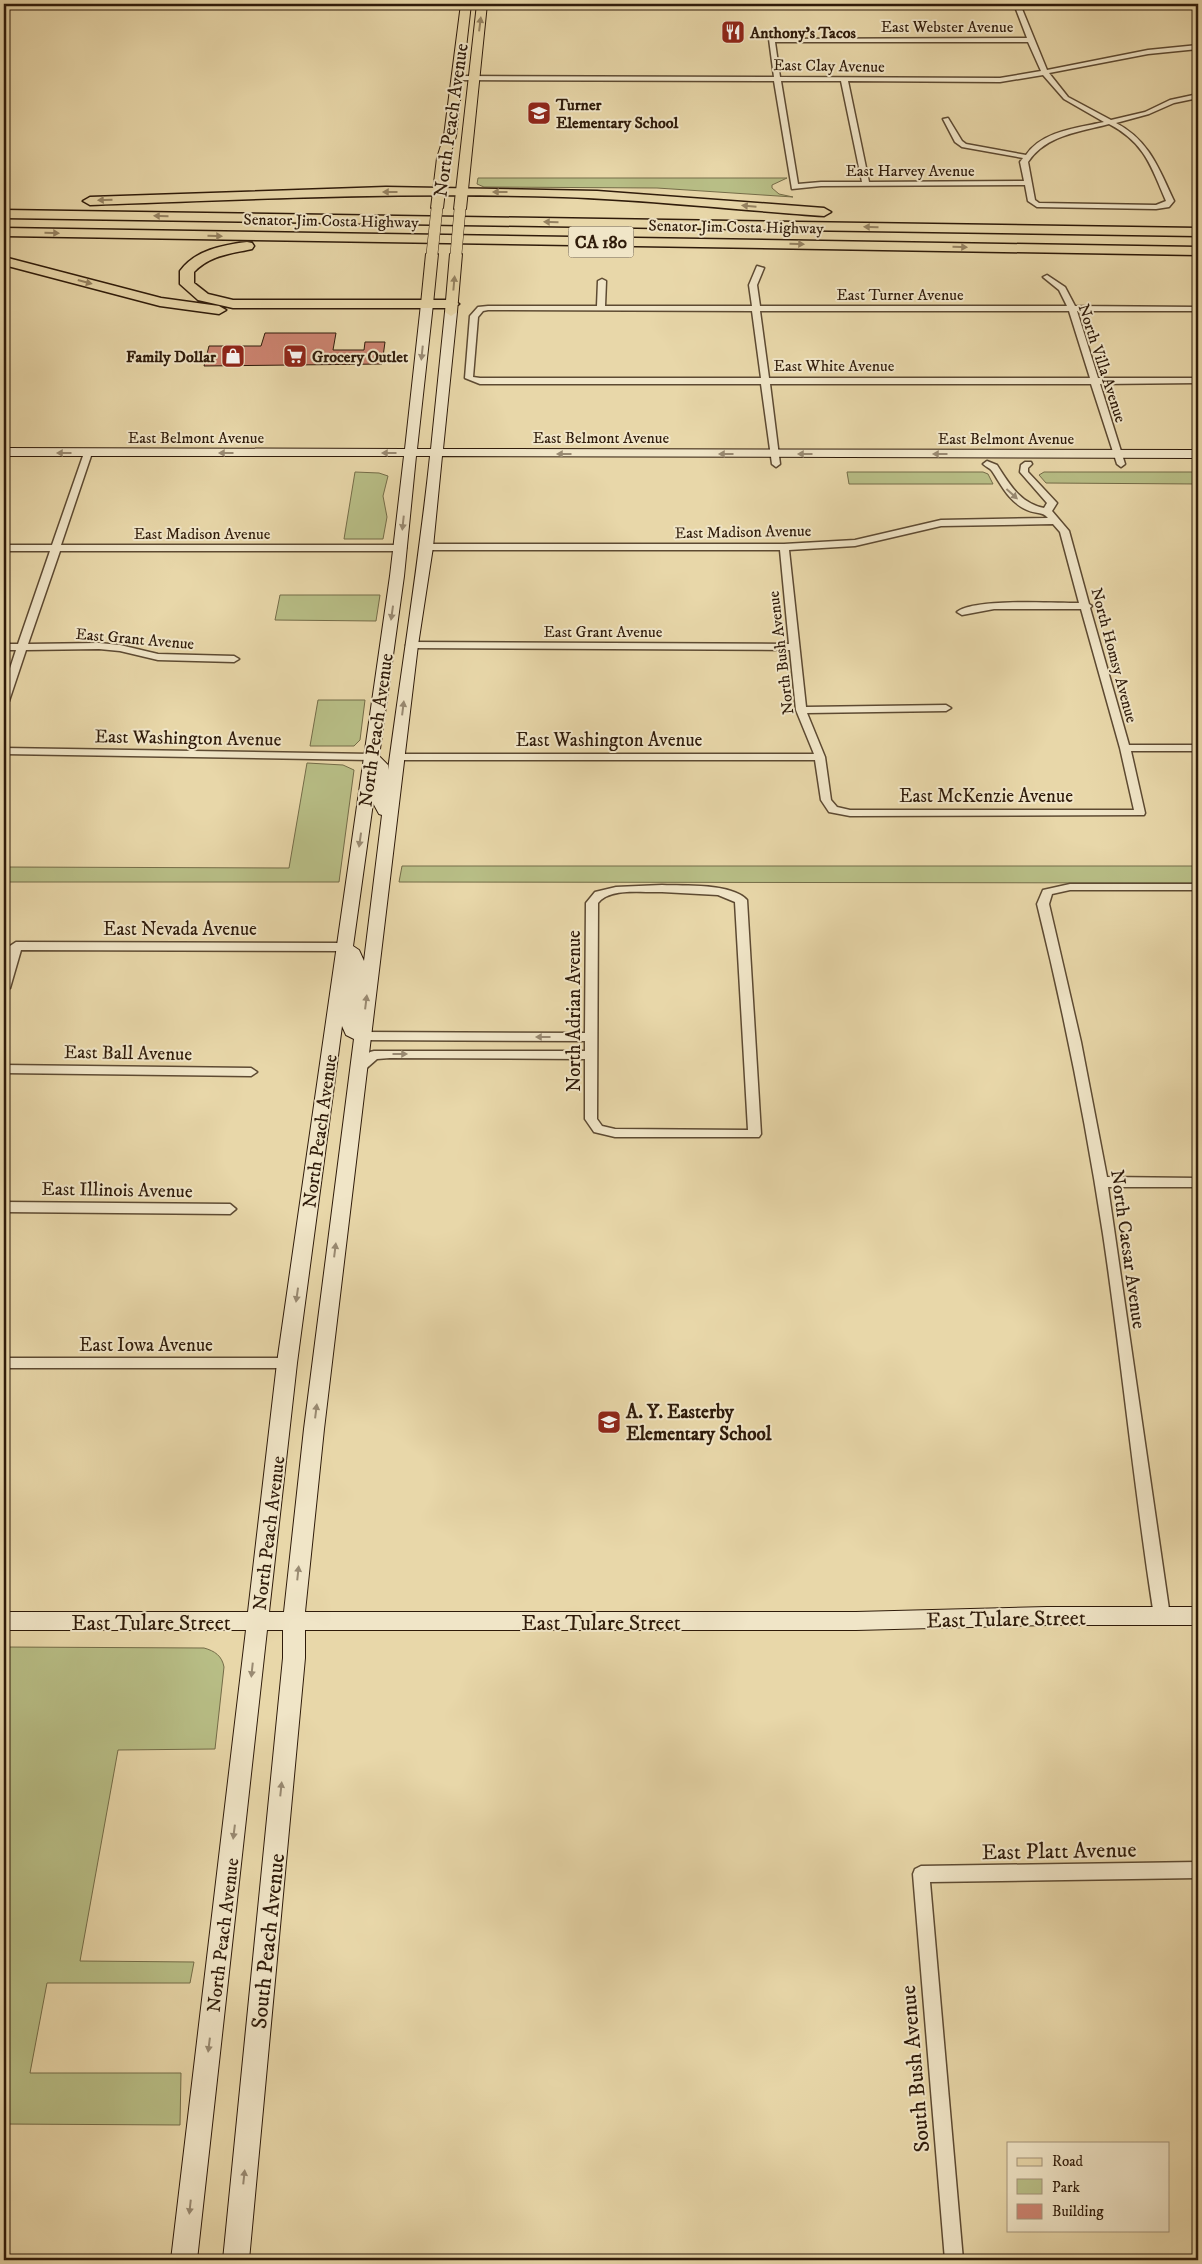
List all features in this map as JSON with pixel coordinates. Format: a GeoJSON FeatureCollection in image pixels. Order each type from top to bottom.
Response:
{"type":"FeatureCollection","features":[{"type":"Feature","properties":{"kind":"highway"},"geometry":{"type":"LineString","coordinates":[[4,204],[298,193],[462,192],[612,195],[901,218],[1182,232]]}},
{"type":"Feature","properties":{"kind":"highway","name":"Senator Jim Costa Highway"},"geometry":{"type":"LineString","coordinates":[[4,214],[1198,232]]}},
{"type":"Feature","properties":{"kind":"highway","name":"Senator Jim Costa Highway"},"geometry":{"type":"LineString","coordinates":[[4,232],[1198,251]]}},
{"type":"Feature","properties":{"kind":"highway"},"geometry":{"type":"LineString","coordinates":[[426,308],[233,304],[210,300],[197,294],[187,284],[186,275],[197,260],[213,253],[253,246],[768,244]]}},
{"type":"Feature","properties":{"kind":"highway"},"geometry":{"type":"LineString","coordinates":[[4,261],[160,302],[196,308],[452,308]]}},
{"type":"Feature","properties":{"kind":"main road","name":"North Peach Avenue"},"geometry":{"type":"LineString","coordinates":[[184,2260],[287,1363],[401,548],[442,158],[448,141],[466,4]]}},
{"type":"Feature","properties":{"kind":"main road","name":"North Peach Avenue"},"geometry":{"type":"LineString","coordinates":[[294,1622],[312,1439],[357,1070],[411,646],[427,547],[452,308],[472,78],[482,4]]}},
{"type":"Feature","properties":{"kind":"main road"},"geometry":{"type":"LineString","coordinates":[[453,106],[459,112],[460,124],[468,125]]}},
{"type":"Feature","properties":{"kind":"main road"},"geometry":{"type":"LineString","coordinates":[[450,126],[457,128],[457,138],[466,146]]}},
{"type":"Feature","properties":{"kind":"main road","name":"East Belmont Avenue"},"geometry":{"type":"LineString","coordinates":[[4,452],[86,458]]}},
{"type":"Feature","properties":{"kind":"main road","name":"East Belmont Avenue"},"geometry":{"type":"LineString","coordinates":[[776,459],[1028,464],[1198,454]]}},
{"type":"Feature","properties":{"kind":"main road","name":"East Belmont Avenue"},"geometry":{"type":"LineString","coordinates":[[4,462],[86,458],[1119,459],[1198,464]]}},
{"type":"Feature","properties":{"kind":"main road"},"geometry":{"type":"LineString","coordinates":[[397,576],[405,591],[401,639],[411,646]]}},
{"type":"Feature","properties":{"kind":"main road"},"geometry":{"type":"LineString","coordinates":[[371,757],[381,765],[380,803],[388,820]]}},
{"type":"Feature","properties":{"kind":"main road"},"geometry":{"type":"LineString","coordinates":[[344,947],[356,958],[357,965],[350,1022],[352,1032],[362,1036]]}},
{"type":"Feature","properties":{"kind":"main road","name":"East Tulare Street"},"geometry":{"type":"LineString","coordinates":[[4,1621],[856,1621],[1198,1616]]}},
{"type":"Feature","properties":{"kind":"main road","name":"South Peach Avenue"},"geometry":{"type":"LineString","coordinates":[[236,2260],[294,1658],[294,1622]]}},
{"type":"Feature","properties":{"kind":"street"},"geometry":{"type":"LineString","coordinates":[[1017,4],[1046,74],[1066,98],[1108,122],[1135,138],[1146,150],[1170,201],[1166,205],[1037,205],[1032,201],[1026,183],[1024,162],[1032,149],[1054,136],[1108,122],[1146,112],[1172,101],[1198,96]]}},
{"type":"Feature","properties":{"kind":"street","name":"East Webster Avenue"},"geometry":{"type":"LineString","coordinates":[[778,78],[771,40],[1032,40]]}},
{"type":"Feature","properties":{"kind":"street","name":"East Clay Avenue"},"geometry":{"type":"LineString","coordinates":[[456,78],[1000,80],[1046,74],[1150,52],[1198,47]]}},
{"type":"Feature","properties":{"kind":"street","name":"East Harvey Avenue"},"geometry":{"type":"LineString","coordinates":[[778,78],[795,188],[820,184],[1026,183]]}},
{"type":"Feature","properties":{"kind":"street"},"geometry":{"type":"LineString","coordinates":[[844,80],[866,184]]}},
{"type":"Feature","properties":{"kind":"street"},"geometry":{"type":"LineString","coordinates":[[946,120],[959,142],[964,146],[1027,157]]}},
{"type":"Feature","properties":{"kind":"street"},"geometry":{"type":"LineString","coordinates":[[760,268],[753,285],[776,459]]}},
{"type":"Feature","properties":{"kind":"street","name":"North Villa Avenue"},"geometry":{"type":"LineString","coordinates":[[1047,277],[1062,289],[1072,309],[1119,459]]}},
{"type":"Feature","properties":{"kind":"street"},"geometry":{"type":"LineString","coordinates":[[601,308],[602,281]]}},
{"type":"Feature","properties":{"kind":"street","name":"East Turner Avenue"},"geometry":{"type":"LineString","coordinates":[[469,378],[474,316],[481,309],[1198,309]]}},
{"type":"Feature","properties":{"kind":"street","name":"East White Avenue"},"geometry":{"type":"LineString","coordinates":[[469,378],[480,381],[1198,381]]}},
{"type":"Feature","properties":{"kind":"street"},"geometry":{"type":"LineString","coordinates":[[4,701],[86,458]]}},
{"type":"Feature","properties":{"kind":"street","name":"North Homsy Avenue"},"geometry":{"type":"LineString","coordinates":[[987,464],[994,467],[1005,487],[1023,503],[1030,508],[1047,511],[1064,531],[1125,748],[1140,813]]}},
{"type":"Feature","properties":{"kind":"street","name":"North Homsy Avenue"},"geometry":{"type":"LineString","coordinates":[[1028,464],[1024,467],[1024,472],[1052,503],[1047,511]]}},
{"type":"Feature","properties":{"kind":"street","name":"East Madison Avenue"},"geometry":{"type":"LineString","coordinates":[[427,547],[784,547],[854,543],[941,523],[1057,521]]}},
{"type":"Feature","properties":{"kind":"street","name":"North Bush Avenue"},"geometry":{"type":"LineString","coordinates":[[784,547],[796,647],[801,710],[820,757],[826,800],[833,810]]}},
{"type":"Feature","properties":{"kind":"street","name":"East Madison Avenue"},"geometry":{"type":"LineString","coordinates":[[4,548],[401,548]]}},
{"type":"Feature","properties":{"kind":"street"},"geometry":{"type":"LineString","coordinates":[[962,612],[994,606],[1086,606]]}},
{"type":"Feature","properties":{"kind":"street","name":"East Grant Avenue"},"geometry":{"type":"LineString","coordinates":[[4,647],[99,646],[158,656],[234,659]]}},
{"type":"Feature","properties":{"kind":"street","name":"East Grant Avenue"},"geometry":{"type":"LineString","coordinates":[[411,646],[796,647]]}},
{"type":"Feature","properties":{"kind":"street"},"geometry":{"type":"LineString","coordinates":[[801,710],[946,708]]}},
{"type":"Feature","properties":{"kind":"street"},"geometry":{"type":"LineString","coordinates":[[1125,748],[1198,748]]}},
{"type":"Feature","properties":{"kind":"street","name":"East Washington Avenue"},"geometry":{"type":"LineString","coordinates":[[4,752],[371,757]]}},
{"type":"Feature","properties":{"kind":"street","name":"East Washington Avenue"},"geometry":{"type":"LineString","coordinates":[[398,757],[820,757]]}},
{"type":"Feature","properties":{"kind":"street","name":"East McKenzie Avenue"},"geometry":{"type":"LineString","coordinates":[[833,810],[850,813],[1140,813]]}},
{"type":"Feature","properties":{"kind":"street","name":"North Caesar Avenue"},"geometry":{"type":"LineString","coordinates":[[1162,1616],[1150,1548],[1102,1182],[1069,1006],[1043,904],[1047,892],[1070,887],[1198,887]]}},
{"type":"Feature","properties":{"kind":"street","name":"North Adrian Avenue"},"geometry":{"type":"LineString","coordinates":[[616,890],[718,890],[736,895],[742,904],[755,1134],[615,1133],[598,1129],[592,1119],[591,1055],[592,903],[599,894],[616,890]]}},
{"type":"Feature","properties":{"kind":"street","name":"East Nevada Avenue"},"geometry":{"type":"LineString","coordinates":[[4,988],[16,946],[344,947]]}},
{"type":"Feature","properties":{"kind":"street"},"geometry":{"type":"LineString","coordinates":[[362,1036],[592,1037]]}},
{"type":"Feature","properties":{"kind":"street"},"geometry":{"type":"LineString","coordinates":[[357,1070],[374,1055],[591,1055]]}},
{"type":"Feature","properties":{"kind":"street","name":"East Ball Avenue"},"geometry":{"type":"LineString","coordinates":[[4,1069],[251,1072]]}},
{"type":"Feature","properties":{"kind":"street"},"geometry":{"type":"LineString","coordinates":[[1102,1182],[1198,1182]]}},
{"type":"Feature","properties":{"kind":"street","name":"East Illinois Avenue"},"geometry":{"type":"LineString","coordinates":[[4,1206],[230,1209]]}},
{"type":"Feature","properties":{"kind":"street","name":"East Iowa Avenue"},"geometry":{"type":"LineString","coordinates":[[4,1363],[287,1363]]}},
{"type":"Feature","properties":{"kind":"street","name":"East Platt Avenue"},"geometry":{"type":"LineString","coordinates":[[921,1874],[1198,1870]]}},
{"type":"Feature","properties":{"kind":"street","name":"South Bush Avenue"},"geometry":{"type":"LineString","coordinates":[[921,1874],[954,2260]]}},
{"type":"Feature","properties":{"kind":"green space"},"geometry":{"type":"Polygon","coordinates":[[[478,178],[787,178],[772,185],[772,188],[779,194],[793,197],[657,188],[484,187],[477,184],[478,178]]]}},
{"type":"Feature","properties":{"kind":"green space"},"geometry":{"type":"Polygon","coordinates":[[[355,472],[379,473],[388,476],[383,496],[387,517],[383,539],[344,539],[355,472]]]}},
{"type":"Feature","properties":{"kind":"green space"},"geometry":{"type":"Polygon","coordinates":[[[847,472],[983,472],[988,474],[993,484],[849,484],[847,472]]]}},
{"type":"Feature","properties":{"kind":"green space"},"geometry":{"type":"Polygon","coordinates":[[[1044,472],[1193,472],[1198,474],[1198,484],[1046,483],[1039,475],[1044,472]]]}},
{"type":"Feature","properties":{"kind":"green space"},"geometry":{"type":"Polygon","coordinates":[[[280,595],[380,595],[376,621],[275,620],[280,595]]]}},
{"type":"Feature","properties":{"kind":"green space"},"geometry":{"type":"Polygon","coordinates":[[[318,700],[365,700],[360,740],[354,746],[310,746],[318,700]]]}},
{"type":"Feature","properties":{"kind":"green space"},"geometry":{"type":"Polygon","coordinates":[[[307,763],[343,765],[354,770],[339,882],[4,882],[4,867],[289,868],[307,763]]]}},
{"type":"Feature","properties":{"kind":"green space"},"geometry":{"type":"Polygon","coordinates":[[[402,866],[1198,866],[1198,883],[399,882],[402,866]]]}},
{"type":"Feature","properties":{"kind":"green space"},"geometry":{"type":"Polygon","coordinates":[[[4,1647],[204,1648],[217,1654],[222,1660],[224,1667],[215,1749],[118,1750],[80,1961],[194,1962],[190,1983],[47,1983],[30,2073],[181,2073],[180,2125],[4,2124],[4,1647]]]}},
{"type":"Feature","properties":{"kind":"building"},"geometry":{"type":"Polygon","coordinates":[[[265,333],[336,333],[333,350],[364,350],[365,342],[385,342],[382,364],[204,366],[209,346],[261,346],[265,333]]]}},
{"type":"Feature","properties":{"kind":"place","name":"Anthony's Tacos"},"geometry":{"type":"Point","coordinates":[733,32]}},
{"type":"Feature","properties":{"kind":"place","name":"Turner Elementary School"},"geometry":{"type":"Point","coordinates":[539,113]}},
{"type":"Feature","properties":{"kind":"place","name":"Family Dollar"},"geometry":{"type":"Point","coordinates":[233,356]}},
{"type":"Feature","properties":{"kind":"place","name":"Grocery Outlet"},"geometry":{"type":"Point","coordinates":[295,356]}},
{"type":"Feature","properties":{"kind":"place","name":"A. Y. Easterby Elementary School"},"geometry":{"type":"Point","coordinates":[609,1422]}}]}
